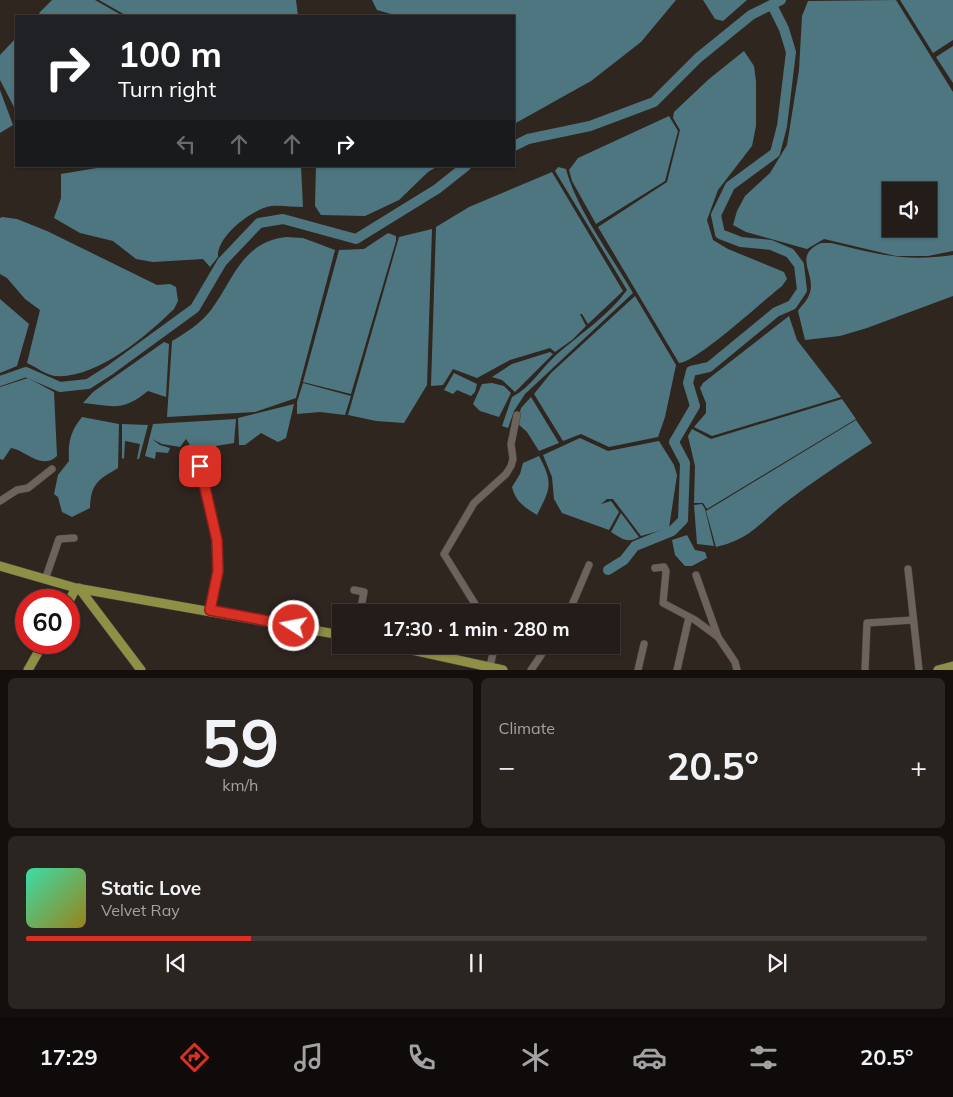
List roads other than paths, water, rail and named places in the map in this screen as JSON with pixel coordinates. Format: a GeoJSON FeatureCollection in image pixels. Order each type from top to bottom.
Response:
{"type":"FeatureCollection","features":[{"type":"Feature","properties":{"kind":"main road"},"geometry":{"type":"LineString","coordinates":[[0,566],[78,588],[210,610],[332,633]]}},
{"type":"Feature","properties":{"kind":"main road"},"geometry":{"type":"LineString","coordinates":[[78,588],[141,670]]}},
{"type":"Feature","properties":{"kind":"main road"},"geometry":{"type":"LineString","coordinates":[[28,670],[37,654]]}},
{"type":"Feature","properties":{"kind":"main road"},"geometry":{"type":"LineString","coordinates":[[432,654],[503,670]]}},
{"type":"Feature","properties":{"kind":"main road"},"geometry":{"type":"LineString","coordinates":[[938,670],[953,666]]}},
{"type":"Feature","properties":{"kind":"street"},"geometry":{"type":"LineString","coordinates":[[475,604],[444,554],[474,502],[506,474],[511,466],[513,459],[510,444],[516,415]]}},
{"type":"Feature","properties":{"kind":"street"},"geometry":{"type":"LineString","coordinates":[[200,466],[217,540],[218,571],[210,610]]}},
{"type":"Feature","properties":{"kind":"street"},"geometry":{"type":"LineString","coordinates":[[0,501],[17,490],[28,488],[52,469]]}},
{"type":"Feature","properties":{"kind":"street"},"geometry":{"type":"LineString","coordinates":[[46,580],[59,539],[74,538]]}},
{"type":"Feature","properties":{"kind":"street"},"geometry":{"type":"LineString","coordinates":[[572,604],[589,565]]}},
{"type":"Feature","properties":{"kind":"street"},"geometry":{"type":"LineString","coordinates":[[655,568],[664,568],[666,572],[663,603],[718,637]]}},
{"type":"Feature","properties":{"kind":"street"},"geometry":{"type":"LineString","coordinates":[[908,569],[920,670]]}},
{"type":"Feature","properties":{"kind":"street"},"geometry":{"type":"LineString","coordinates":[[696,575],[718,637],[735,662],[737,670]]}},
{"type":"Feature","properties":{"kind":"street"},"geometry":{"type":"LineString","coordinates":[[354,590],[364,592],[362,604]]}},
{"type":"Feature","properties":{"kind":"street"},"geometry":{"type":"LineString","coordinates":[[678,670],[688,617]]}},
{"type":"Feature","properties":{"kind":"street"},"geometry":{"type":"LineString","coordinates":[[865,670],[867,623],[913,620]]}},
{"type":"Feature","properties":{"kind":"street"},"geometry":{"type":"LineString","coordinates":[[638,670],[644,644]]}},
{"type":"Feature","properties":{"kind":"street"},"geometry":{"type":"LineString","coordinates":[[490,666],[493,654]]}},
{"type":"Feature","properties":{"kind":"street"},"geometry":{"type":"LineString","coordinates":[[531,670],[542,654]]}},
{"type":"Feature","properties":{"kind":"water"},"geometry":{"type":"Polygon","coordinates":[[[52,0],[95,0],[121,15],[40,15],[39,13],[52,0]]]}},
{"type":"Feature","properties":{"kind":"water"},"geometry":{"type":"Polygon","coordinates":[[[99,0],[296,0],[298,15],[125,15],[99,0]]]}},
{"type":"Feature","properties":{"kind":"water"},"geometry":{"type":"Polygon","coordinates":[[[372,0],[676,0],[641,42],[591,81],[515,123],[515,15],[394,15],[377,10],[372,0]]]}},
{"type":"Feature","properties":{"kind":"water"},"geometry":{"type":"Polygon","coordinates":[[[703,0],[747,0],[723,21],[715,19],[703,0]]]}},
{"type":"Feature","properties":{"kind":"water"},"geometry":{"type":"Polygon","coordinates":[[[896,0],[953,92],[953,251],[928,256],[896,256],[824,239],[807,249],[746,232],[733,225],[737,211],[745,196],[770,173],[787,145],[799,70],[802,16],[808,1],[896,0]]]}},
{"type":"Feature","properties":{"kind":"water"},"geometry":{"type":"Polygon","coordinates":[[[900,0],[953,0],[953,40],[933,53],[900,0]]]}},
{"type":"Feature","properties":{"kind":"water"},"geometry":{"type":"Polygon","coordinates":[[[15,39],[15,109],[0,80],[0,55],[15,39]]]}},
{"type":"Feature","properties":{"kind":"water"},"geometry":{"type":"Polygon","coordinates":[[[953,46],[953,83],[936,57],[953,46]]]}},
{"type":"Feature","properties":{"kind":"water"},"geometry":{"type":"Polygon","coordinates":[[[744,51],[754,66],[756,81],[756,126],[752,146],[718,190],[707,220],[713,240],[728,249],[784,272],[787,279],[782,286],[730,330],[700,353],[679,363],[598,227],[667,182],[680,130],[673,118],[674,112],[709,79],[744,51]]]}},
{"type":"Feature","properties":{"kind":"water"},"geometry":{"type":"Polygon","coordinates":[[[0,90],[13,125],[0,133],[0,90]]]}},
{"type":"Feature","properties":{"kind":"water"},"geometry":{"type":"Polygon","coordinates":[[[669,116],[678,131],[665,181],[596,224],[572,181],[569,170],[578,158],[669,116]]]}},
{"type":"Feature","properties":{"kind":"water"},"geometry":{"type":"Polygon","coordinates":[[[103,167],[301,167],[303,207],[271,206],[254,212],[229,233],[219,249],[218,257],[210,267],[203,259],[153,262],[136,259],[113,241],[80,233],[54,218],[61,198],[61,174],[103,167]]]}},
{"type":"Feature","properties":{"kind":"water"},"geometry":{"type":"Polygon","coordinates":[[[316,167],[436,167],[428,172],[399,200],[365,216],[321,215],[315,206],[316,167]]]}},
{"type":"Feature","properties":{"kind":"water"},"geometry":{"type":"Polygon","coordinates":[[[558,167],[566,169],[586,216],[633,293],[525,394],[514,411],[508,428],[502,426],[512,397],[530,383],[556,355],[603,316],[627,290],[555,171],[558,167]]]}},
{"type":"Feature","properties":{"kind":"water"},"geometry":{"type":"Polygon","coordinates":[[[552,172],[623,291],[588,324],[582,314],[580,314],[586,326],[572,340],[555,352],[550,348],[510,360],[477,378],[453,369],[443,385],[431,386],[436,227],[469,207],[552,172]]]}},
{"type":"Feature","properties":{"kind":"water"},"geometry":{"type":"Polygon","coordinates":[[[0,218],[17,219],[47,231],[157,285],[170,284],[176,287],[178,301],[174,309],[150,331],[120,354],[87,371],[55,376],[41,371],[27,363],[40,310],[25,299],[7,278],[0,274],[0,218]]]}},
{"type":"Feature","properties":{"kind":"water"},"geometry":{"type":"Polygon","coordinates":[[[432,229],[427,385],[404,423],[376,421],[348,415],[399,237],[432,229]]]}},
{"type":"Feature","properties":{"kind":"water"},"geometry":{"type":"Polygon","coordinates":[[[388,233],[396,236],[396,241],[351,394],[303,382],[339,250],[364,249],[388,233]]]}},
{"type":"Feature","properties":{"kind":"water"},"geometry":{"type":"Polygon","coordinates":[[[286,237],[303,238],[335,250],[296,398],[255,412],[167,417],[172,341],[183,335],[207,315],[249,254],[271,240],[286,237]]]}},
{"type":"Feature","properties":{"kind":"water"},"geometry":{"type":"Polygon","coordinates":[[[821,243],[831,243],[891,256],[920,258],[953,255],[953,296],[867,328],[840,336],[805,340],[798,311],[808,297],[811,288],[806,260],[812,248],[821,243]]]}},
{"type":"Feature","properties":{"kind":"water"},"geometry":{"type":"Polygon","coordinates":[[[635,296],[676,365],[665,417],[658,437],[609,447],[581,434],[563,441],[534,394],[551,373],[635,296]]]}},
{"type":"Feature","properties":{"kind":"water"},"geometry":{"type":"Polygon","coordinates":[[[0,299],[29,324],[17,366],[0,373],[0,299]]]}},
{"type":"Feature","properties":{"kind":"water"},"geometry":{"type":"Polygon","coordinates":[[[789,316],[797,340],[841,397],[712,436],[694,427],[706,413],[706,403],[700,388],[703,383],[789,316]]]}},
{"type":"Feature","properties":{"kind":"water"},"geometry":{"type":"Polygon","coordinates":[[[164,342],[169,344],[166,397],[148,391],[139,398],[124,405],[110,406],[83,403],[93,392],[164,342]]]}},
{"type":"Feature","properties":{"kind":"water"},"geometry":{"type":"Polygon","coordinates":[[[550,352],[553,354],[515,392],[502,380],[492,377],[512,364],[550,352]]]}},
{"type":"Feature","properties":{"kind":"water"},"geometry":{"type":"Polygon","coordinates":[[[454,373],[477,384],[475,392],[471,396],[457,390],[453,394],[444,390],[454,373]]]}},
{"type":"Feature","properties":{"kind":"water"},"geometry":{"type":"Polygon","coordinates":[[[28,378],[54,392],[57,456],[51,460],[39,461],[11,448],[3,460],[0,459],[0,387],[28,378]]]}},
{"type":"Feature","properties":{"kind":"water"},"geometry":{"type":"Polygon","coordinates":[[[303,383],[351,396],[345,415],[320,412],[297,414],[297,402],[303,383]]]}},
{"type":"Feature","properties":{"kind":"water"},"geometry":{"type":"Polygon","coordinates":[[[492,383],[504,386],[511,393],[499,417],[480,411],[473,404],[482,384],[492,383]]]}},
{"type":"Feature","properties":{"kind":"water"},"geometry":{"type":"Polygon","coordinates":[[[531,397],[559,443],[539,451],[527,432],[517,423],[521,408],[531,397]]]}},
{"type":"Feature","properties":{"kind":"water"},"geometry":{"type":"Polygon","coordinates":[[[842,399],[856,419],[707,509],[703,503],[694,503],[695,466],[688,436],[692,429],[711,439],[842,399]]]}},
{"type":"Feature","properties":{"kind":"water"},"geometry":{"type":"Polygon","coordinates":[[[294,404],[286,438],[278,442],[261,433],[245,445],[239,445],[238,418],[294,404]]]}},
{"type":"Feature","properties":{"kind":"water"},"geometry":{"type":"Polygon","coordinates":[[[82,417],[119,424],[118,468],[97,483],[92,493],[90,508],[72,517],[62,512],[58,497],[54,494],[58,475],[69,461],[72,433],[82,417]]]}},
{"type":"Feature","properties":{"kind":"water"},"geometry":{"type":"Polygon","coordinates":[[[236,419],[234,443],[216,446],[214,452],[208,454],[193,450],[186,439],[180,447],[162,444],[152,439],[160,445],[170,448],[168,453],[156,452],[155,459],[145,456],[153,424],[236,419]]]}},
{"type":"Feature","properties":{"kind":"water"},"geometry":{"type":"Polygon","coordinates":[[[856,420],[872,443],[802,490],[751,532],[737,540],[716,547],[706,511],[856,420]]]}},
{"type":"Feature","properties":{"kind":"water"},"geometry":{"type":"Polygon","coordinates":[[[122,424],[148,425],[139,459],[137,459],[140,444],[125,441],[124,459],[122,458],[122,424]]]}},
{"type":"Feature","properties":{"kind":"water"},"geometry":{"type":"Polygon","coordinates":[[[580,438],[608,451],[659,441],[674,465],[677,475],[669,528],[641,536],[613,499],[607,499],[601,504],[611,501],[619,512],[609,530],[562,513],[554,499],[552,477],[543,455],[580,438]]]}},
{"type":"Feature","properties":{"kind":"water"},"geometry":{"type":"Polygon","coordinates":[[[539,456],[547,473],[548,486],[545,499],[537,515],[521,504],[515,496],[512,487],[520,474],[523,463],[539,456]]]}},
{"type":"Feature","properties":{"kind":"water"},"geometry":{"type":"Polygon","coordinates":[[[702,504],[705,509],[714,546],[697,544],[694,505],[702,504]]]}},
{"type":"Feature","properties":{"kind":"water"},"geometry":{"type":"Polygon","coordinates":[[[621,513],[639,537],[628,540],[611,532],[621,513]]]}},
{"type":"Feature","properties":{"kind":"water"},"geometry":{"type":"Polygon","coordinates":[[[687,535],[695,550],[705,552],[707,558],[692,566],[685,566],[675,555],[672,540],[687,535]]]}},
{"type":"Feature","properties":{"kind":"waterway"},"geometry":{"type":"LineString","coordinates":[[515,146],[528,139],[590,126],[654,102],[698,58],[751,15],[781,0]]}},
{"type":"Feature","properties":{"kind":"waterway"},"geometry":{"type":"LineString","coordinates":[[608,570],[624,560],[635,546],[672,531],[683,520],[685,463],[674,442],[695,406],[688,383],[691,371],[709,367],[776,312],[792,305],[802,290],[799,265],[790,253],[771,245],[741,242],[720,234],[716,215],[730,186],[775,153],[782,126],[791,52],[784,29],[772,5]]}},
{"type":"Feature","properties":{"kind":"waterway"},"geometry":{"type":"LineString","coordinates":[[0,381],[26,372],[60,387],[88,384],[195,308],[222,262],[259,223],[283,219],[356,239],[437,189],[465,167]]}}]}
